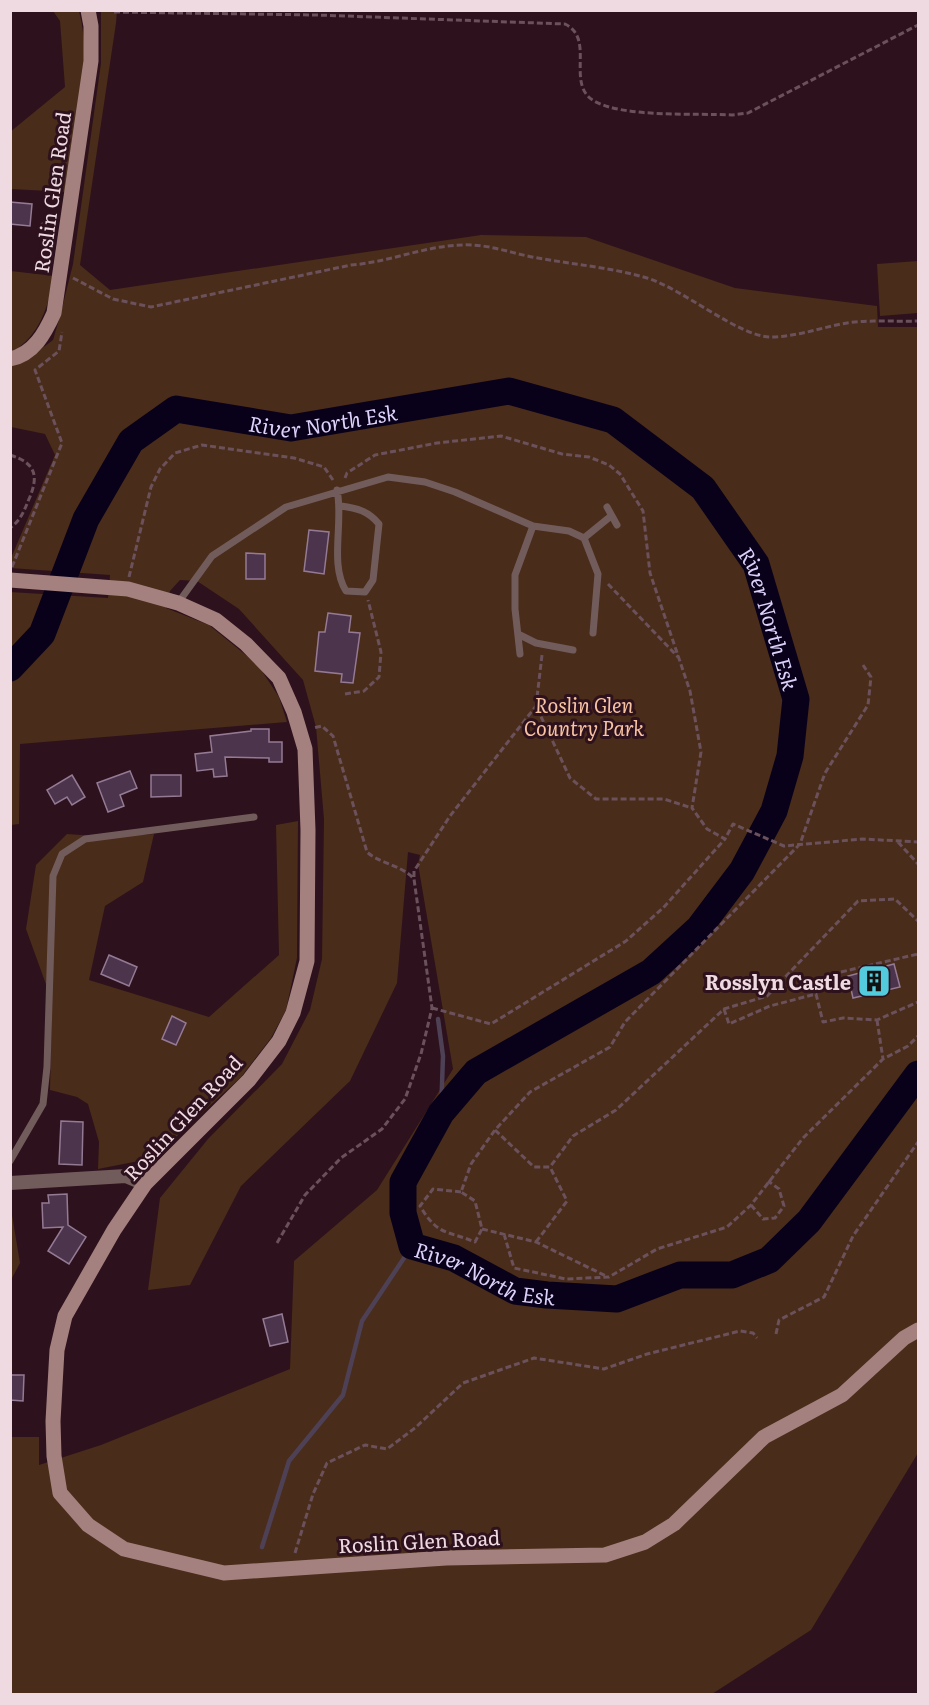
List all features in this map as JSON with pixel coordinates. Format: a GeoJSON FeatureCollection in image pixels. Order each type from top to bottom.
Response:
{"type":"FeatureCollection","features":[{"type":"Feature","properties":{"kind":"main road","name":"Roslin Glen Road"},"geometry":{"type":"LineString","coordinates":[[10,359],[31,349],[45,333],[54,314],[91,61],[91,26],[87,10]]}},
{"type":"Feature","properties":{"kind":"main road","name":"Roslin Glen Road"},"geometry":{"type":"LineString","coordinates":[[11,577],[110,586],[178,603],[216,620],[246,644],[279,678],[304,749],[308,830],[307,961],[293,1013],[279,1041],[249,1080],[145,1184],[114,1230],[65,1316],[57,1350],[52,1421],[60,1493],[87,1525],[124,1549],[224,1573],[446,1558],[605,1555],[645,1542],[674,1524],[764,1437],[842,1395],[904,1338],[918,1330]]}},
{"type":"Feature","properties":{"kind":"street"},"geometry":{"type":"LineString","coordinates":[[10,1183],[126,1176],[145,1184]]}},
{"type":"Feature","properties":{"kind":"lane"},"geometry":{"type":"LineString","coordinates":[[178,603],[212,556],[286,507],[388,477],[425,482],[455,492],[533,526],[569,531],[584,538],[598,574],[593,633]]}},
{"type":"Feature","properties":{"kind":"lane"},"geometry":{"type":"LineString","coordinates":[[338,490],[341,506],[340,581],[346,591],[365,592],[373,580],[379,524],[372,516],[359,509],[341,506]]}},
{"type":"Feature","properties":{"kind":"lane"},"geometry":{"type":"LineString","coordinates":[[607,507],[617,525]]}},
{"type":"Feature","properties":{"kind":"lane"},"geometry":{"type":"LineString","coordinates":[[584,538],[611,516]]}},
{"type":"Feature","properties":{"kind":"lane"},"geometry":{"type":"LineString","coordinates":[[520,654],[520,635],[515,609],[515,574],[533,526]]}},
{"type":"Feature","properties":{"kind":"lane"},"geometry":{"type":"LineString","coordinates":[[520,635],[543,644],[573,650]]}},
{"type":"Feature","properties":{"kind":"lane"},"geometry":{"type":"LineString","coordinates":[[10,1161],[43,1104],[47,1067],[53,876],[62,854],[85,839],[254,817]]}},
{"type":"Feature","properties":{"kind":"path"},"geometry":{"type":"LineString","coordinates":[[114,12],[328,15],[565,24],[571,27],[580,39],[581,85],[585,93],[594,101],[628,111],[732,115],[748,113],[918,25]]}},
{"type":"Feature","properties":{"kind":"path"},"geometry":{"type":"LineString","coordinates":[[73,278],[113,299],[152,306],[351,265],[376,263],[416,252],[472,245],[594,266],[647,278],[678,291],[750,332],[768,337],[803,334],[843,324],[918,321]]}},
{"type":"Feature","properties":{"kind":"path"},"geometry":{"type":"LineString","coordinates":[[11,577],[62,442],[35,370]]}},
{"type":"Feature","properties":{"kind":"path"},"geometry":{"type":"LineString","coordinates":[[338,490],[347,473],[375,455],[437,443],[501,436],[562,454],[589,457],[609,465],[620,474],[643,511],[650,573],[690,691],[701,752],[692,808]]}},
{"type":"Feature","properties":{"kind":"path"},"geometry":{"type":"LineString","coordinates":[[129,576],[151,487],[160,469],[175,453],[202,446],[294,458],[324,467],[338,490]]}},
{"type":"Feature","properties":{"kind":"path"},"geometry":{"type":"LineString","coordinates":[[10,455],[24,459],[33,470],[36,483],[20,521],[10,528]]}},
{"type":"Feature","properties":{"kind":"path"},"geometry":{"type":"LineString","coordinates":[[598,574],[680,659]]}},
{"type":"Feature","properties":{"kind":"path"},"geometry":{"type":"LineString","coordinates":[[345,694],[364,691],[379,677],[381,652],[365,592]]}},
{"type":"Feature","properties":{"kind":"path"},"geometry":{"type":"LineString","coordinates":[[278,1243],[305,1195],[341,1158],[382,1129],[405,1099],[421,1054],[432,1008],[414,871],[450,816],[536,706],[543,644]]}},
{"type":"Feature","properties":{"kind":"path"},"geometry":{"type":"LineString","coordinates":[[460,1192],[471,1164],[495,1130],[530,1092],[610,1047],[625,1022],[800,844],[825,773],[868,705],[871,677],[863,665]]}},
{"type":"Feature","properties":{"kind":"path"},"geometry":{"type":"LineString","coordinates":[[536,706],[570,778],[596,799],[664,799],[692,808],[707,829],[725,838]]}},
{"type":"Feature","properties":{"kind":"path"},"geometry":{"type":"LineString","coordinates":[[299,730],[322,726],[333,736],[367,852],[375,860],[409,873],[414,879]]}},
{"type":"Feature","properties":{"kind":"path"},"geometry":{"type":"LineString","coordinates":[[432,1008],[491,1024],[626,940],[663,908],[725,838],[734,824],[784,846],[863,839],[918,842]]}},
{"type":"Feature","properties":{"kind":"path"},"geometry":{"type":"LineString","coordinates":[[898,842],[918,864]]}},
{"type":"Feature","properties":{"kind":"path"},"geometry":{"type":"LineString","coordinates":[[550,1167],[573,1136],[616,1110],[724,1009],[767,996],[858,901],[895,899],[918,921]]}},
{"type":"Feature","properties":{"kind":"path"},"geometry":{"type":"LineString","coordinates":[[842,972],[918,954]]}},
{"type":"Feature","properties":{"kind":"path"},"geometry":{"type":"LineString","coordinates":[[724,1009],[729,1024],[770,1006],[816,994],[824,1022],[843,1018],[877,1020],[918,1002]]}},
{"type":"Feature","properties":{"kind":"path"},"geometry":{"type":"LineString","coordinates":[[767,996],[770,1006]]}},
{"type":"Feature","properties":{"kind":"path"},"geometry":{"type":"LineString","coordinates":[[877,1020],[884,1059]]}},
{"type":"Feature","properties":{"kind":"path"},"geometry":{"type":"LineString","coordinates":[[504,1234],[514,1268],[566,1280],[609,1277],[657,1249],[727,1227],[751,1205],[802,1138],[884,1059],[908,1046],[918,1036]]}},
{"type":"Feature","properties":{"kind":"path"},"geometry":{"type":"LineString","coordinates":[[495,1130],[534,1167],[550,1167]]}},
{"type":"Feature","properties":{"kind":"path"},"geometry":{"type":"LineString","coordinates":[[776,1334],[779,1320],[824,1297],[853,1236],[918,1142]]}},
{"type":"Feature","properties":{"kind":"path"},"geometry":{"type":"LineString","coordinates":[[536,1242],[567,1201],[550,1167]]}},
{"type":"Feature","properties":{"kind":"path"},"geometry":{"type":"LineString","coordinates":[[751,1205],[763,1219],[776,1218],[784,1206],[779,1189],[768,1181]]}},
{"type":"Feature","properties":{"kind":"path"},"geometry":{"type":"LineString","coordinates":[[433,1189],[460,1192],[475,1201],[482,1229],[475,1242],[446,1234],[430,1222],[420,1206],[433,1189]]}},
{"type":"Feature","properties":{"kind":"path"},"geometry":{"type":"LineString","coordinates":[[482,1229],[536,1242],[609,1277]]}},
{"type":"Feature","properties":{"kind":"path"},"geometry":{"type":"LineString","coordinates":[[291,1568],[313,1494],[327,1464],[365,1445],[387,1449],[415,1428],[463,1383],[534,1358],[604,1369],[647,1354],[740,1331],[753,1333],[757,1338]]}},
{"type":"Feature","properties":{"kind":"green space"},"geometry":{"type":"Polygon","coordinates":[[[53,11],[79,11],[85,55],[79,124],[67,192],[11,189],[10,132],[65,87],[60,21],[53,11]]]}},
{"type":"Feature","properties":{"kind":"green space","name":"Roslin Glen Country Park"},"geometry":{"type":"Polygon","coordinates":[[[101,11],[117,11],[80,265],[110,290],[481,235],[586,237],[735,288],[877,306],[878,327],[918,327],[918,1453],[811,1630],[712,1694],[11,1694],[11,1437],[39,1437],[39,1465],[101,1445],[290,1369],[294,1261],[377,1190],[453,1069],[418,864],[420,855],[408,852],[397,983],[350,1081],[241,1186],[190,1285],[148,1290],[160,1198],[208,1139],[282,1064],[310,1010],[322,959],[324,819],[316,727],[303,680],[239,609],[197,581],[180,580],[170,591],[166,608],[209,625],[258,665],[279,697],[287,722],[20,744],[19,824],[11,825],[10,592],[108,598],[110,575],[10,568],[11,558],[55,455],[45,434],[11,427],[11,366],[33,355],[53,340],[60,316],[73,264],[101,63],[101,11]]]}},
{"type":"Feature","properties":{"kind":"green space"},"geometry":{"type":"Polygon","coordinates":[[[918,261],[918,313],[880,316],[877,264],[918,261]]]}},
{"type":"Feature","properties":{"kind":"green space"},"geometry":{"type":"Polygon","coordinates":[[[11,271],[54,276],[49,299],[36,329],[21,346],[11,353],[11,271]]]}},
{"type":"Feature","properties":{"kind":"green space"},"geometry":{"type":"Polygon","coordinates":[[[298,821],[297,958],[286,1010],[271,1038],[241,1077],[163,1149],[139,1161],[98,1169],[99,1142],[88,1104],[77,1097],[50,1090],[52,1001],[26,929],[36,865],[67,834],[110,837],[154,834],[143,882],[105,906],[89,980],[209,1017],[279,955],[276,825],[298,821]]]}},
{"type":"Feature","properties":{"kind":"green space"},"geometry":{"type":"Polygon","coordinates":[[[10,1203],[20,1263],[11,1280],[10,1280],[10,1203]]]}},
{"type":"Feature","properties":{"kind":"building"},"geometry":{"type":"Polygon","coordinates":[[[10,202],[32,204],[30,226],[10,224],[10,202]]]}},
{"type":"Feature","properties":{"kind":"building"},"geometry":{"type":"Polygon","coordinates":[[[309,530],[329,532],[324,574],[304,571],[309,530]]]}},
{"type":"Feature","properties":{"kind":"building"},"geometry":{"type":"Polygon","coordinates":[[[246,553],[265,554],[265,579],[246,579],[246,553]]]}},
{"type":"Feature","properties":{"kind":"building"},"geometry":{"type":"Polygon","coordinates":[[[328,613],[351,616],[349,632],[360,633],[353,683],[341,682],[342,674],[315,671],[319,632],[325,632],[328,613]]]}},
{"type":"Feature","properties":{"kind":"building"},"geometry":{"type":"Polygon","coordinates":[[[251,729],[269,729],[269,742],[282,742],[282,762],[269,762],[269,758],[225,757],[227,776],[214,777],[213,769],[197,771],[195,754],[212,752],[210,736],[251,731],[251,729]]]}},
{"type":"Feature","properties":{"kind":"building"},"geometry":{"type":"Polygon","coordinates":[[[130,771],[137,788],[120,795],[124,806],[108,812],[97,783],[130,771]]]}},
{"type":"Feature","properties":{"kind":"building"},"geometry":{"type":"Polygon","coordinates":[[[72,775],[85,797],[72,805],[67,797],[55,804],[47,790],[72,775]]]}},
{"type":"Feature","properties":{"kind":"building"},"geometry":{"type":"Polygon","coordinates":[[[151,775],[181,775],[181,796],[151,797],[151,775]]]}},
{"type":"Feature","properties":{"kind":"building"},"geometry":{"type":"Polygon","coordinates":[[[109,955],[137,967],[129,986],[101,974],[109,955]]]}},
{"type":"Feature","properties":{"kind":"building","name":"Rosslyn Castle"},"geometry":{"type":"Polygon","coordinates":[[[894,964],[900,987],[853,998],[848,976],[894,964]]]}},
{"type":"Feature","properties":{"kind":"building"},"geometry":{"type":"Polygon","coordinates":[[[172,1016],[186,1023],[176,1045],[162,1039],[172,1016]]]}},
{"type":"Feature","properties":{"kind":"building"},"geometry":{"type":"Polygon","coordinates":[[[61,1121],[83,1122],[82,1165],[59,1164],[61,1121]]]}},
{"type":"Feature","properties":{"kind":"building"},"geometry":{"type":"Polygon","coordinates":[[[67,1194],[68,1225],[86,1237],[69,1264],[48,1251],[63,1227],[43,1228],[42,1203],[49,1203],[48,1195],[67,1194]]]}},
{"type":"Feature","properties":{"kind":"building"},"geometry":{"type":"Polygon","coordinates":[[[282,1314],[288,1342],[270,1346],[263,1319],[282,1314]]]}},
{"type":"Feature","properties":{"kind":"building"},"geometry":{"type":"Polygon","coordinates":[[[10,1375],[24,1375],[23,1401],[10,1400],[10,1375]]]}},
{"type":"Feature","properties":{"kind":"waterway","name":"River North Esk"},"geometry":{"type":"LineString","coordinates":[[10,668],[42,634],[86,519],[131,441],[176,409],[291,428],[509,391],[613,420],[703,488],[756,564],[796,699],[790,756],[774,811],[742,871],[699,928],[651,972],[476,1072],[441,1113],[403,1182],[403,1213],[412,1246],[454,1258],[515,1291],[547,1295],[617,1299],[680,1275],[732,1275],[769,1260],[809,1221],[918,1074]]}},
{"type":"Feature","properties":{"kind":"waterway"},"geometry":{"type":"LineString","coordinates":[[438,1019],[443,1056],[441,1113]]}},
{"type":"Feature","properties":{"kind":"waterway"},"geometry":{"type":"LineString","coordinates":[[262,1547],[289,1461],[343,1395],[362,1321],[412,1246]]}},
{"type":"Feature","properties":{"kind":"place","name":"Rosslyn Castle"},"geometry":{"type":"Point","coordinates":[874,981]}}]}
